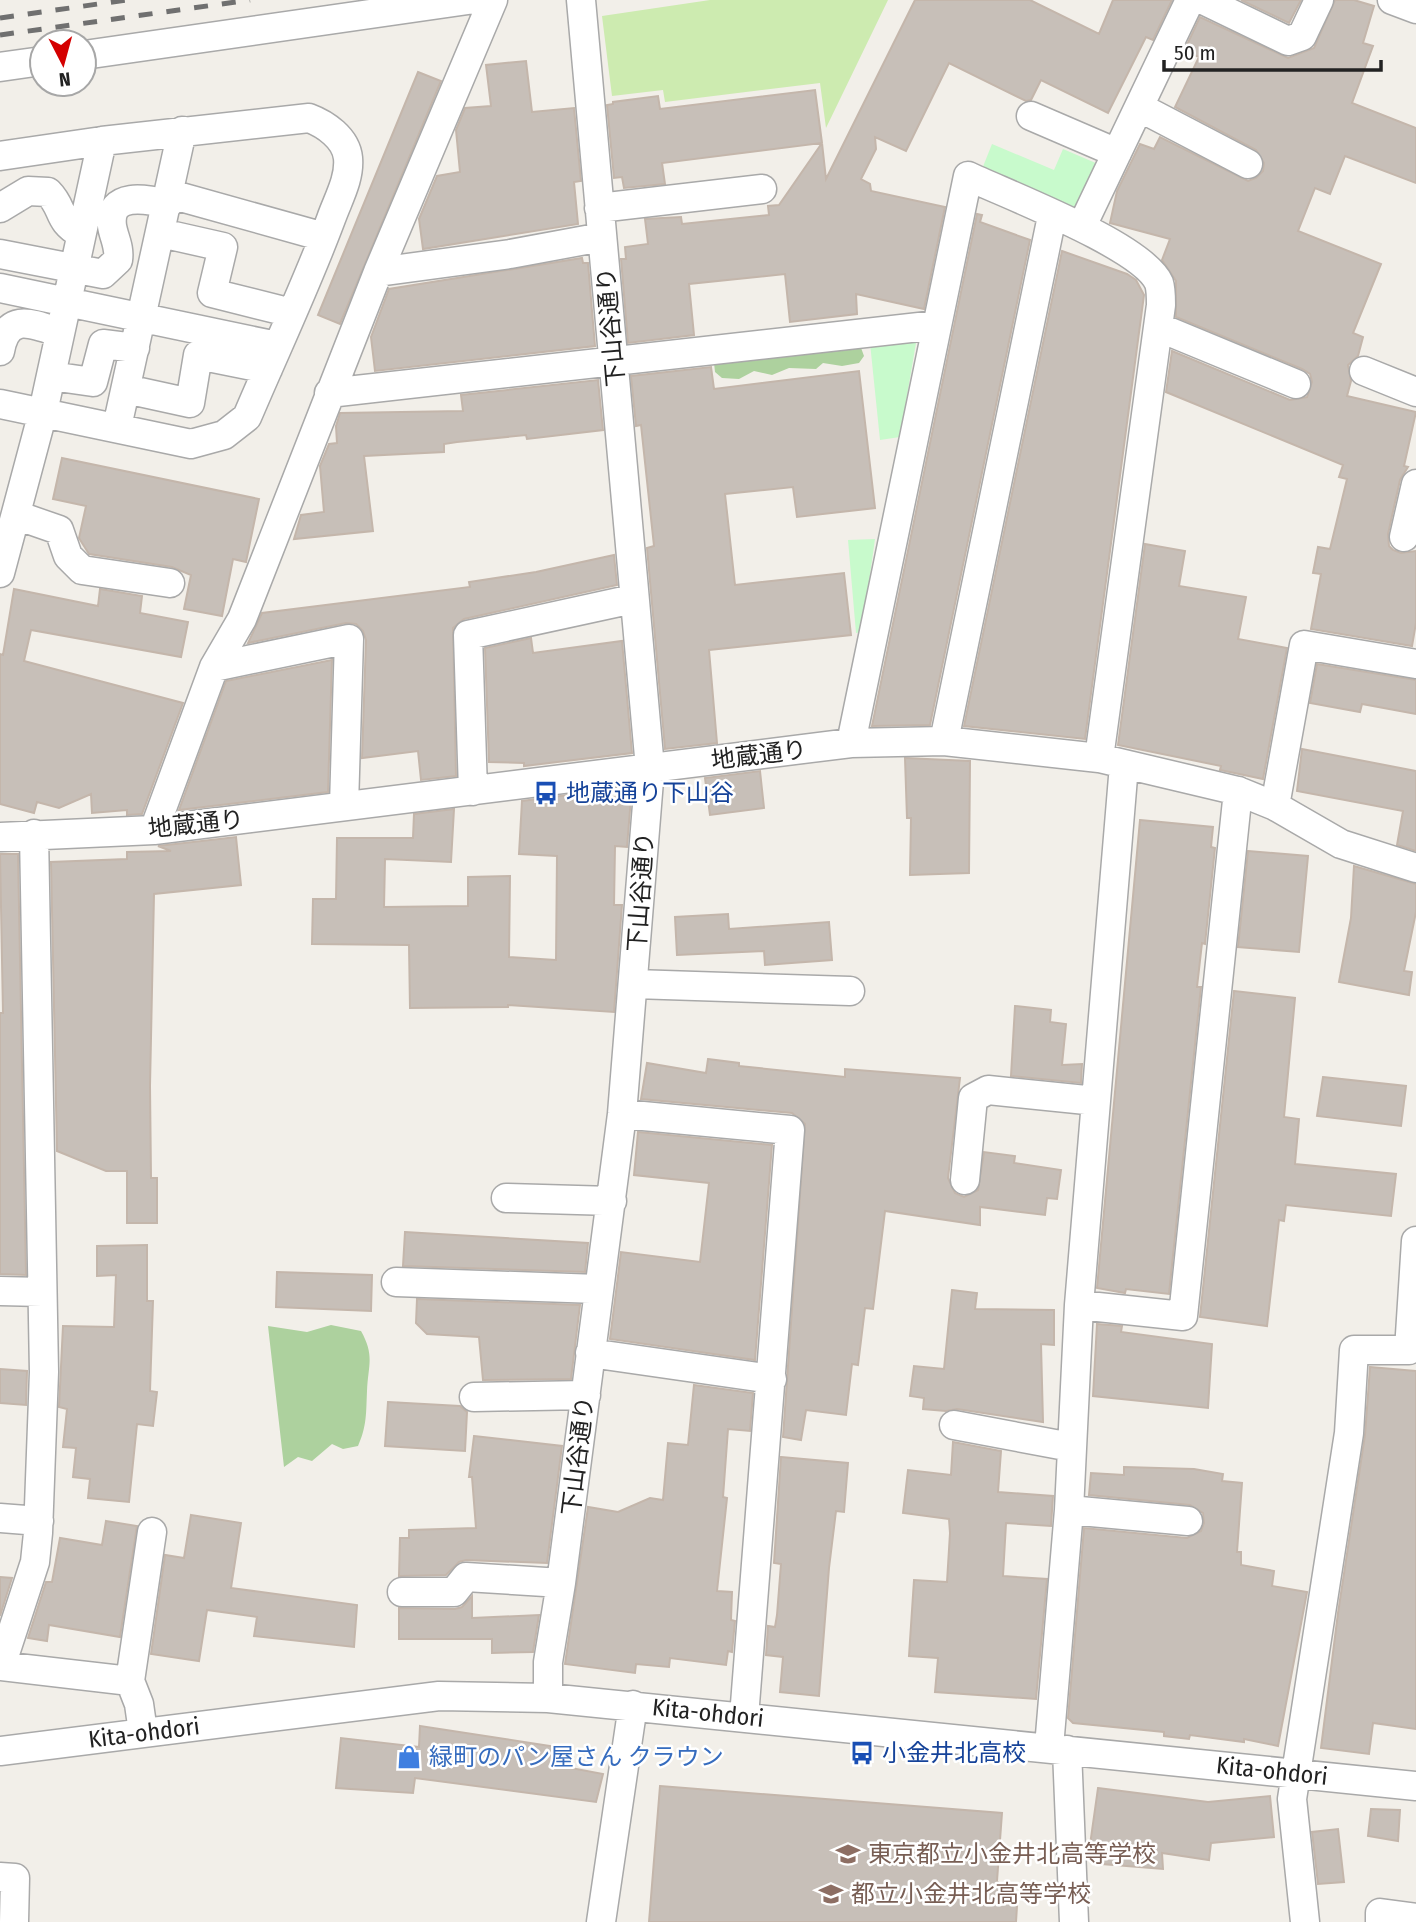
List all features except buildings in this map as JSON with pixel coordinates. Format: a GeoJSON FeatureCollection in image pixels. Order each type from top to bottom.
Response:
{"type":"FeatureCollection","features":[{"type":"Feature","properties":{"kind":"street"},"geometry":{"type":"LineString","coordinates":[[98,53],[468,0]]}},
{"type":"Feature","properties":{"kind":"street"},"geometry":{"type":"LineString","coordinates":[[154,830],[214,667],[242,619],[378,272],[494,0]]}},
{"type":"Feature","properties":{"kind":"street","name":"下山谷通り"},"geometry":{"type":"LineString","coordinates":[[548,1698],[548,1662],[561,1583],[622,1114],[650,768],[581,0]]}},
{"type":"Feature","properties":{"kind":"street"},"geometry":{"type":"LineString","coordinates":[[1082,226],[1190,0]]}},
{"type":"Feature","properties":{"kind":"street"},"geometry":{"type":"LineString","coordinates":[[1203,0],[1288,41],[1302,36],[1319,0]]}},
{"type":"Feature","properties":{"kind":"street"},"geometry":{"type":"LineString","coordinates":[[1392,0],[1416,9]]}},
{"type":"Feature","properties":{"kind":"street"},"geometry":{"type":"LineString","coordinates":[[0,67],[28,63]]}},
{"type":"Feature","properties":{"kind":"street"},"geometry":{"type":"LineString","coordinates":[[1139,107],[1248,164]]}},
{"type":"Feature","properties":{"kind":"street"},"geometry":{"type":"LineString","coordinates":[[1031,116],[1117,153]]}},
{"type":"Feature","properties":{"kind":"street"},"geometry":{"type":"LineString","coordinates":[[0,156],[182,131],[309,118],[325,124],[348,154],[348,173],[324,237],[247,417],[225,435],[191,444],[0,404]]}},
{"type":"Feature","properties":{"kind":"street"},"geometry":{"type":"LineString","coordinates":[[117,427],[182,131]]}},
{"type":"Feature","properties":{"kind":"street"},"geometry":{"type":"LineString","coordinates":[[0,572],[8,528],[43,412],[102,141]]}},
{"type":"Feature","properties":{"kind":"street"},"geometry":{"type":"LineString","coordinates":[[851,743],[968,176],[1052,216],[1082,226],[1136,260],[1159,284],[1161,305],[1112,762],[1096,1101],[1079,1305],[1076,1402],[1071,1447],[1058,1749],[1074,1922]]}},
{"type":"Feature","properties":{"kind":"street"},"geometry":{"type":"LineString","coordinates":[[599,208],[762,189]]}},
{"type":"Feature","properties":{"kind":"street"},"geometry":{"type":"LineString","coordinates":[[0,208],[27,191],[48,192],[57,204],[62,219],[81,234]]}},
{"type":"Feature","properties":{"kind":"street"},"geometry":{"type":"LineString","coordinates":[[13,249],[74,269],[103,274],[115,266],[119,253],[112,222],[120,204],[140,198],[169,199],[324,237]]}},
{"type":"Feature","properties":{"kind":"street"},"geometry":{"type":"LineString","coordinates":[[944,741],[1052,216]]}},
{"type":"Feature","properties":{"kind":"street"},"geometry":{"type":"LineString","coordinates":[[161,233],[223,247],[212,293],[292,313]]}},
{"type":"Feature","properties":{"kind":"street"},"geometry":{"type":"LineString","coordinates":[[378,272],[510,254],[602,237]]}},
{"type":"Feature","properties":{"kind":"street"},"geometry":{"type":"LineString","coordinates":[[0,288],[142,318],[272,358]]}},
{"type":"Feature","properties":{"kind":"street"},"geometry":{"type":"LineString","coordinates":[[0,351],[5,333],[16,324],[31,324],[60,333]]}},
{"type":"Feature","properties":{"kind":"street"},"geometry":{"type":"LineString","coordinates":[[329,393],[936,325]]}},
{"type":"Feature","properties":{"kind":"street"},"geometry":{"type":"LineString","coordinates":[[1158,327],[1296,384]]}},
{"type":"Feature","properties":{"kind":"street"},"geometry":{"type":"LineString","coordinates":[[51,376],[93,382],[103,344],[135,348]]}},
{"type":"Feature","properties":{"kind":"street"},"geometry":{"type":"LineString","coordinates":[[126,389],[190,404],[198,355],[272,358]]}},
{"type":"Feature","properties":{"kind":"street"},"geometry":{"type":"LineString","coordinates":[[1364,371],[1416,392]]}},
{"type":"Feature","properties":{"kind":"street"},"geometry":{"type":"LineString","coordinates":[[1404,537],[1416,484]]}},
{"type":"Feature","properties":{"kind":"street"},"geometry":{"type":"LineString","coordinates":[[8,528],[59,530],[68,556],[82,570],[170,583]]}},
{"type":"Feature","properties":{"kind":"street"},"geometry":{"type":"LineString","coordinates":[[473,791],[468,635],[633,599]]}},
{"type":"Feature","properties":{"kind":"street"},"geometry":{"type":"LineString","coordinates":[[214,667],[349,639],[344,806]]}},
{"type":"Feature","properties":{"kind":"street"},"geometry":{"type":"LineString","coordinates":[[1275,806],[1304,645],[1416,664]]}},
{"type":"Feature","properties":{"kind":"street","name":"地蔵通り"},"geometry":{"type":"LineString","coordinates":[[0,836],[154,830],[851,743],[944,741],[1112,762],[1238,791],[1275,806],[1341,844],[1416,868]]}},
{"type":"Feature","properties":{"kind":"street"},"geometry":{"type":"LineString","coordinates":[[1079,1305],[1183,1315],[1238,791]]}},
{"type":"Feature","properties":{"kind":"street"},"geometry":{"type":"LineString","coordinates":[[34,834],[44,1372],[38,1521],[35,1562],[0,1666],[130,1681]]}},
{"type":"Feature","properties":{"kind":"street"},"geometry":{"type":"LineString","coordinates":[[634,984],[850,991]]}},
{"type":"Feature","properties":{"kind":"street"},"geometry":{"type":"LineString","coordinates":[[965,1180],[973,1098],[988,1090],[1096,1101]]}},
{"type":"Feature","properties":{"kind":"street"},"geometry":{"type":"LineString","coordinates":[[622,1114],[790,1130],[744,1717]]}},
{"type":"Feature","properties":{"kind":"street"},"geometry":{"type":"LineString","coordinates":[[506,1198],[612,1201]]}},
{"type":"Feature","properties":{"kind":"street"},"geometry":{"type":"LineString","coordinates":[[1305,1922],[1292,1798],[1349,1433],[1354,1350],[1409,1350],[1416,1241]]}},
{"type":"Feature","properties":{"kind":"street"},"geometry":{"type":"LineString","coordinates":[[396,1282],[598,1289]]}},
{"type":"Feature","properties":{"kind":"street"},"geometry":{"type":"LineString","coordinates":[[0,1291],[43,1292]]}},
{"type":"Feature","properties":{"kind":"street"},"geometry":{"type":"LineString","coordinates":[[590,1353],[772,1378]]}},
{"type":"Feature","properties":{"kind":"street"},"geometry":{"type":"LineString","coordinates":[[474,1397],[586,1395]]}},
{"type":"Feature","properties":{"kind":"street"},"geometry":{"type":"LineString","coordinates":[[954,1425],[1071,1447]]}},
{"type":"Feature","properties":{"kind":"street"},"geometry":{"type":"LineString","coordinates":[[1069,1510],[1188,1521]]}},
{"type":"Feature","properties":{"kind":"street"},"geometry":{"type":"LineString","coordinates":[[0,1518],[38,1521]]}},
{"type":"Feature","properties":{"kind":"street"},"geometry":{"type":"LineString","coordinates":[[143,1732],[139,1704],[130,1681],[152,1532]]}},
{"type":"Feature","properties":{"kind":"street"},"geometry":{"type":"LineString","coordinates":[[402,1592],[454,1592],[466,1577],[561,1583]]}},
{"type":"Feature","properties":{"kind":"street","name":"Kita-ohdori"},"geometry":{"type":"LineString","coordinates":[[0,1751],[439,1696],[548,1698],[633,1704],[1416,1786]]}},
{"type":"Feature","properties":{"kind":"street"},"geometry":{"type":"LineString","coordinates":[[601,1922],[633,1704]]}},
{"type":"Feature","properties":{"kind":"street"},"geometry":{"type":"LineString","coordinates":[[0,1877],[15,1878],[14,1922]]}},
{"type":"Feature","properties":{"kind":"street"},"geometry":{"type":"LineString","coordinates":[[1380,1922],[1380,1913],[1416,1918]]}},
{"type":"Feature","properties":{"kind":"green space"},"geometry":{"type":"Polygon","coordinates":[[[710,0],[888,0],[826,128],[820,83],[665,102],[663,90],[612,96],[602,16],[710,0]]]}},
{"type":"Feature","properties":{"kind":"green space"},"geometry":{"type":"Polygon","coordinates":[[[992,144],[1054,170],[1063,149],[1098,164],[1079,210],[982,169],[992,144]]]}},
{"type":"Feature","properties":{"kind":"green space"},"geometry":{"type":"Polygon","coordinates":[[[917,337],[900,437],[880,440],[870,343],[917,337]]]}},
{"type":"Feature","properties":{"kind":"green space"},"geometry":{"type":"Polygon","coordinates":[[[860,345],[864,356],[859,363],[842,366],[823,363],[816,369],[789,368],[772,375],[754,371],[739,379],[722,378],[715,372],[714,363],[860,345]]]}},
{"type":"Feature","properties":{"kind":"green space"},"geometry":{"type":"Polygon","coordinates":[[[875,539],[862,632],[856,633],[848,540],[875,539]]]}},
{"type":"Feature","properties":{"kind":"green space"},"geometry":{"type":"Polygon","coordinates":[[[331,1325],[361,1331],[368,1347],[370,1361],[365,1426],[361,1439],[358,1446],[343,1449],[332,1444],[312,1461],[298,1457],[284,1467],[268,1326],[307,1332],[331,1325]]]}},
{"type":"Feature","properties":{"kind":"railway"},"geometry":{"type":"LineString","coordinates":[[0,18],[126,0]]}},
{"type":"Feature","properties":{"kind":"railway"},"geometry":{"type":"LineString","coordinates":[[0,35],[250,0]]}},
{"type":"Feature","properties":{"kind":"place","name":"地蔵通り下山谷"},"geometry":{"type":"Point","coordinates":[546,793]}},
{"type":"Feature","properties":{"kind":"place","name":"小金井北高校"},"geometry":{"type":"Point","coordinates":[862,1753]}},
{"type":"Feature","properties":{"kind":"place","name":"緑町のパン屋さん クラウン"},"geometry":{"type":"Point","coordinates":[409,1757]}},
{"type":"Feature","properties":{"kind":"place","name":"東京都立小金井北高等学校"},"geometry":{"type":"Point","coordinates":[848,1854]}},
{"type":"Feature","properties":{"kind":"place","name":"都立小金井北高等学校"},"geometry":{"type":"Point","coordinates":[831,1894]}}]}
